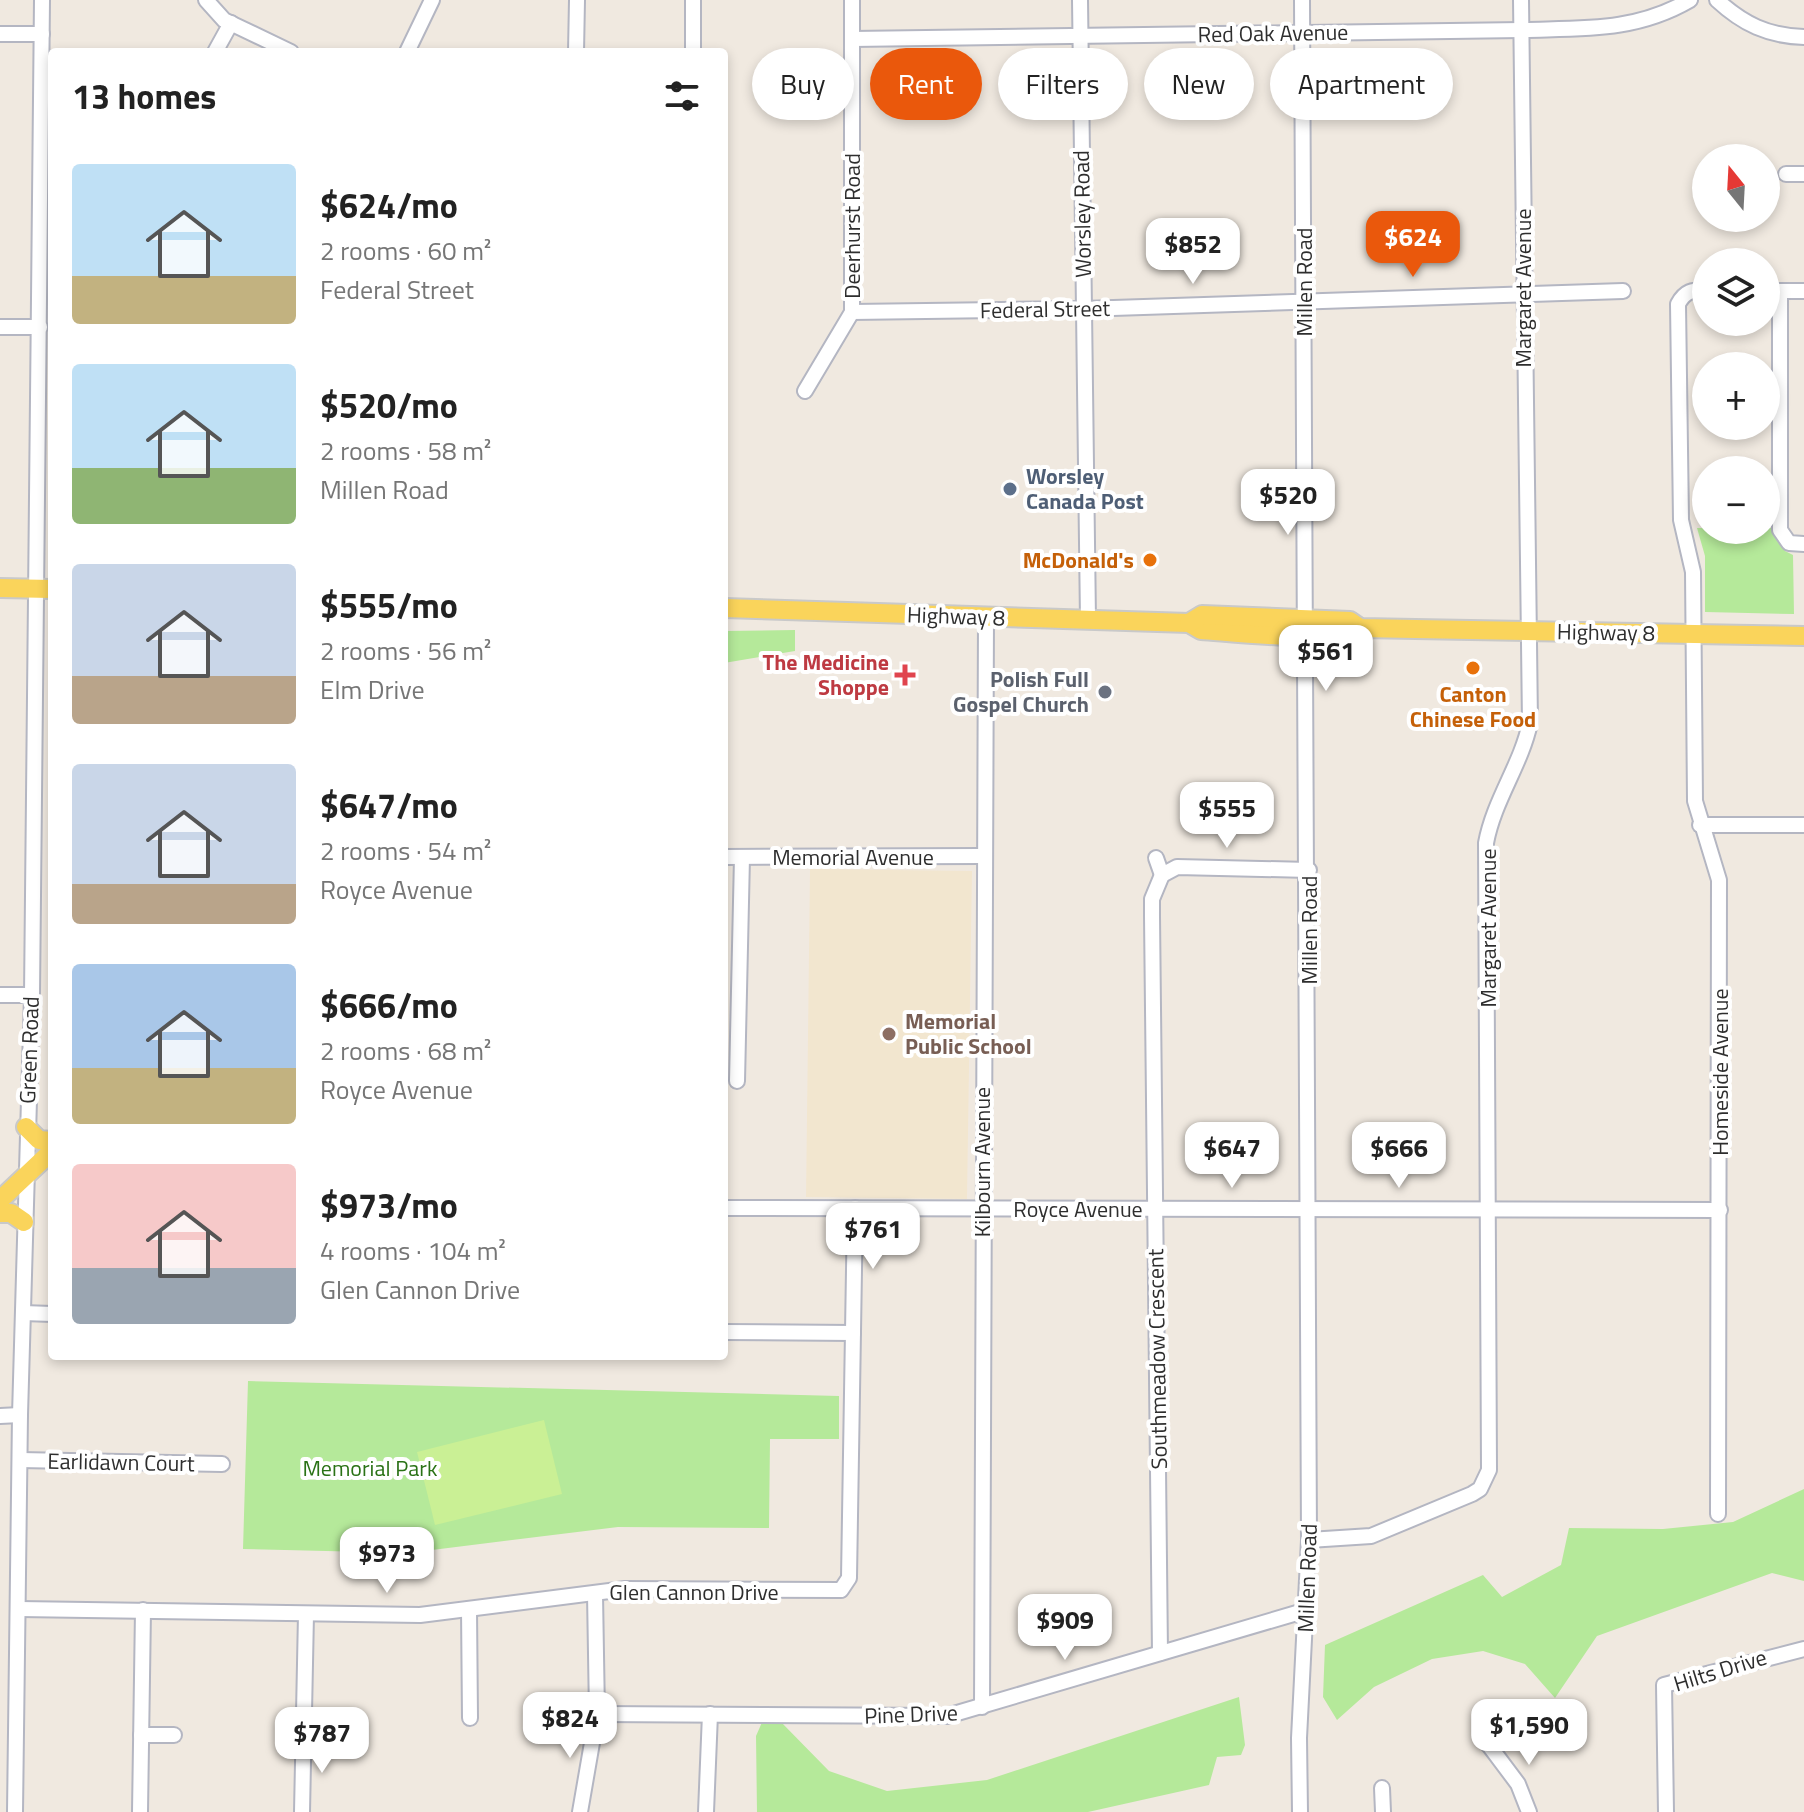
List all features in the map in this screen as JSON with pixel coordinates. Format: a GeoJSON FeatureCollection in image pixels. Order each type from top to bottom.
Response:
{"type":"FeatureCollection","features":[{"type":"Feature","properties":{"kind":"main road"},"geometry":{"type":"LineString","coordinates":[[0,588],[44,589]]}},
{"type":"Feature","properties":{"kind":"main road","name":"Highway 8"},"geometry":{"type":"LineString","coordinates":[[728,608],[1189,623],[1201,630],[1307,627],[1351,634],[1360,628],[1804,636]]}},
{"type":"Feature","properties":{"kind":"main road"},"geometry":{"type":"LineString","coordinates":[[26,1127],[39,1140],[48,1141]]}},
{"type":"Feature","properties":{"kind":"main road"},"geometry":{"type":"LineString","coordinates":[[0,1200],[48,1155]]}},
{"type":"Feature","properties":{"kind":"main road"},"geometry":{"type":"LineString","coordinates":[[0,1213],[11,1213],[24,1222]]}},
{"type":"Feature","properties":{"kind":"street","name":"Green Road"},"geometry":{"type":"LineString","coordinates":[[15,1812],[26,1127],[44,589],[45,430],[40,327],[42,0]]}},
{"type":"Feature","properties":{"kind":"street"},"geometry":{"type":"LineString","coordinates":[[206,0],[212,10],[231,23],[283,48]]}},
{"type":"Feature","properties":{"kind":"street"},"geometry":{"type":"LineString","coordinates":[[409,48],[432,0]]}},
{"type":"Feature","properties":{"kind":"street"},"geometry":{"type":"LineString","coordinates":[[576,48],[577,0]]}},
{"type":"Feature","properties":{"kind":"street"},"geometry":{"type":"LineString","coordinates":[[693,0],[693,48]]}},
{"type":"Feature","properties":{"kind":"street","name":"Deerhurst Road"},"geometry":{"type":"LineString","coordinates":[[805,391],[852,312],[852,0]]}},
{"type":"Feature","properties":{"kind":"street","name":"Worsley Road"},"geometry":{"type":"LineString","coordinates":[[1080,0],[1088,620]]}},
{"type":"Feature","properties":{"kind":"street","name":"Millen Road"},"geometry":{"type":"LineString","coordinates":[[1300,1812],[1299,1738],[1309,1540],[1309,870],[1302,0]]}},
{"type":"Feature","properties":{"kind":"street","name":"Margaret Avenue"},"geometry":{"type":"LineString","coordinates":[[1309,1540],[1371,1536],[1472,1494],[1482,1485],[1489,1470],[1486,843],[1495,805],[1528,732],[1521,0]]}},
{"type":"Feature","properties":{"kind":"street","name":"Red Oak Avenue"},"geometry":{"type":"LineString","coordinates":[[852,39],[1522,30],[1629,25],[1669,12],[1690,0]]}},
{"type":"Feature","properties":{"kind":"street"},"geometry":{"type":"LineString","coordinates":[[1717,0],[1758,29],[1784,36],[1804,37]]}},
{"type":"Feature","properties":{"kind":"street"},"geometry":{"type":"LineString","coordinates":[[217,48],[231,23]]}},
{"type":"Feature","properties":{"kind":"street"},"geometry":{"type":"LineString","coordinates":[[0,34],[42,34]]}},
{"type":"Feature","properties":{"kind":"street"},"geometry":{"type":"LineString","coordinates":[[1786,174],[1804,174]]}},
{"type":"Feature","properties":{"kind":"street","name":"Homeside Avenue"},"geometry":{"type":"LineString","coordinates":[[1692,290],[1683,295],[1678,304],[1681,520],[1693,572],[1695,801],[1719,880],[1718,1514]]}},
{"type":"Feature","properties":{"kind":"street","name":"Federal Street"},"geometry":{"type":"LineString","coordinates":[[852,312],[1083,309],[1623,291]]}},
{"type":"Feature","properties":{"kind":"street"},"geometry":{"type":"LineString","coordinates":[[1780,291],[1804,291]]}},
{"type":"Feature","properties":{"kind":"street"},"geometry":{"type":"LineString","coordinates":[[0,327],[40,327]]}},
{"type":"Feature","properties":{"kind":"street"},"geometry":{"type":"LineString","coordinates":[[1774,336],[1780,530],[1789,543],[1804,544]]}},
{"type":"Feature","properties":{"kind":"street","name":"Kilbourn Avenue"},"geometry":{"type":"LineString","coordinates":[[982,1707],[982,856],[986,617]]}},
{"type":"Feature","properties":{"kind":"street"},"geometry":{"type":"LineString","coordinates":[[1700,825],[1804,825]]}},
{"type":"Feature","properties":{"kind":"street","name":"Memorial Avenue"},"geometry":{"type":"LineString","coordinates":[[728,857],[982,856]]}},
{"type":"Feature","properties":{"kind":"street"},"geometry":{"type":"LineString","coordinates":[[737,1081],[732,983],[742,857]]}},
{"type":"Feature","properties":{"kind":"street"},"geometry":{"type":"LineString","coordinates":[[1156,858],[1162,875],[1177,867],[1309,870]]}},
{"type":"Feature","properties":{"kind":"street","name":"Southmeadow Crescent"},"geometry":{"type":"LineString","coordinates":[[1160,1653],[1152,911],[1162,875]]}},
{"type":"Feature","properties":{"kind":"street"},"geometry":{"type":"LineString","coordinates":[[0,995],[32,995]]}},
{"type":"Feature","properties":{"kind":"street","name":"Royce Avenue"},"geometry":{"type":"LineString","coordinates":[[728,1208],[1720,1210]]}},
{"type":"Feature","properties":{"kind":"street","name":"Glen Cannon Drive"},"geometry":{"type":"LineString","coordinates":[[19,1609],[420,1615],[625,1589],[833,1593],[848,1583],[855,1208]]}},
{"type":"Feature","properties":{"kind":"street"},"geometry":{"type":"LineString","coordinates":[[23,1313],[48,1314]]}},
{"type":"Feature","properties":{"kind":"street"},"geometry":{"type":"LineString","coordinates":[[728,1332],[853,1333]]}},
{"type":"Feature","properties":{"kind":"street"},"geometry":{"type":"LineString","coordinates":[[0,1416],[20,1415]]}},
{"type":"Feature","properties":{"kind":"street","name":"Earlidawn Court"},"geometry":{"type":"LineString","coordinates":[[20,1460],[222,1464]]}},
{"type":"Feature","properties":{"kind":"street"},"geometry":{"type":"LineString","coordinates":[[580,1812],[597,1714],[595,1594]]}},
{"type":"Feature","properties":{"kind":"street"},"geometry":{"type":"LineString","coordinates":[[469,1609],[470,1718]]}},
{"type":"Feature","properties":{"kind":"street"},"geometry":{"type":"LineString","coordinates":[[140,1812],[143,1610]]}},
{"type":"Feature","properties":{"kind":"street","name":"Pine Drive"},"geometry":{"type":"LineString","coordinates":[[597,1714],[933,1717],[982,1707],[1307,1610]]}},
{"type":"Feature","properties":{"kind":"street"},"geometry":{"type":"LineString","coordinates":[[302,1812],[306,1614]]}},
{"type":"Feature","properties":{"kind":"street","name":"Hilts Drive"},"geometry":{"type":"LineString","coordinates":[[1666,1812],[1664,1685],[1804,1649]]}},
{"type":"Feature","properties":{"kind":"street"},"geometry":{"type":"LineString","coordinates":[[706,1812],[710,1714]]}},
{"type":"Feature","properties":{"kind":"street"},"geometry":{"type":"LineString","coordinates":[[141,1735],[174,1735]]}},
{"type":"Feature","properties":{"kind":"street"},"geometry":{"type":"LineString","coordinates":[[304,1738],[335,1738]]}},
{"type":"Feature","properties":{"kind":"street"},"geometry":{"type":"LineString","coordinates":[[1485,1740],[1518,1784],[1529,1812]]}},
{"type":"Feature","properties":{"kind":"street"},"geometry":{"type":"LineString","coordinates":[[1382,1788],[1383,1812]]}},
{"type":"Feature","properties":{"kind":"shaded area","name":"Memorial Public School"},"geometry":{"type":"Polygon","coordinates":[[[810,869],[972,871],[967,1199],[806,1197],[810,869]]]}},
{"type":"Feature","properties":{"kind":"green space"},"geometry":{"type":"Polygon","coordinates":[[[1780,541],[1785,551],[1793,555],[1794,614],[1705,612],[1705,556],[1702,544],[1780,544],[1780,541]]]}},
{"type":"Feature","properties":{"kind":"green space"},"geometry":{"type":"Polygon","coordinates":[[[795,630],[795,651],[728,662],[728,631],[795,630]]]}},
{"type":"Feature","properties":{"kind":"green space","name":"Memorial Park"},"geometry":{"type":"Polygon","coordinates":[[[248,1381],[839,1396],[839,1439],[770,1439],[769,1528],[618,1527],[408,1553],[243,1549],[248,1381]]]}},
{"type":"Feature","properties":{"kind":"green space"},"geometry":{"type":"Polygon","coordinates":[[[544,1420],[562,1494],[435,1525],[417,1452],[544,1420]]]}},
{"type":"Feature","properties":{"kind":"green space"},"geometry":{"type":"Polygon","coordinates":[[[1804,1489],[1804,1581],[1772,1573],[1597,1636],[1555,1698],[1525,1664],[1483,1651],[1432,1659],[1374,1687],[1337,1720],[1323,1697],[1325,1645],[1483,1575],[1502,1597],[1561,1565],[1569,1528],[1663,1529],[1733,1522],[1804,1489]]]}},
{"type":"Feature","properties":{"kind":"green space"},"geometry":{"type":"Polygon","coordinates":[[[1239,1697],[1245,1745],[1241,1755],[1217,1757],[1209,1785],[1088,1812],[757,1812],[756,1736],[763,1720],[781,1722],[829,1771],[887,1791],[987,1780],[1239,1697]]]}},
{"type":"Feature","properties":{"kind":"place","name":"Worsley Canada Post"},"geometry":{"type":"Point","coordinates":[1010,489]}},
{"type":"Feature","properties":{"kind":"place","name":"McDonald's"},"geometry":{"type":"Point","coordinates":[1150,560]}},
{"type":"Feature","properties":{"kind":"place","name":"Canton Chinese Food"},"geometry":{"type":"Point","coordinates":[1473,668]}},
{"type":"Feature","properties":{"kind":"place","name":"The Medicine Shoppe"},"geometry":{"type":"Point","coordinates":[905,675]}},
{"type":"Feature","properties":{"kind":"place","name":"Polish Full Gospel Church"},"geometry":{"type":"Point","coordinates":[1105,692]}},
{"type":"Feature","properties":{"kind":"place","name":"Memorial Public School"},"geometry":{"type":"Point","coordinates":[889,1034]}}]}
